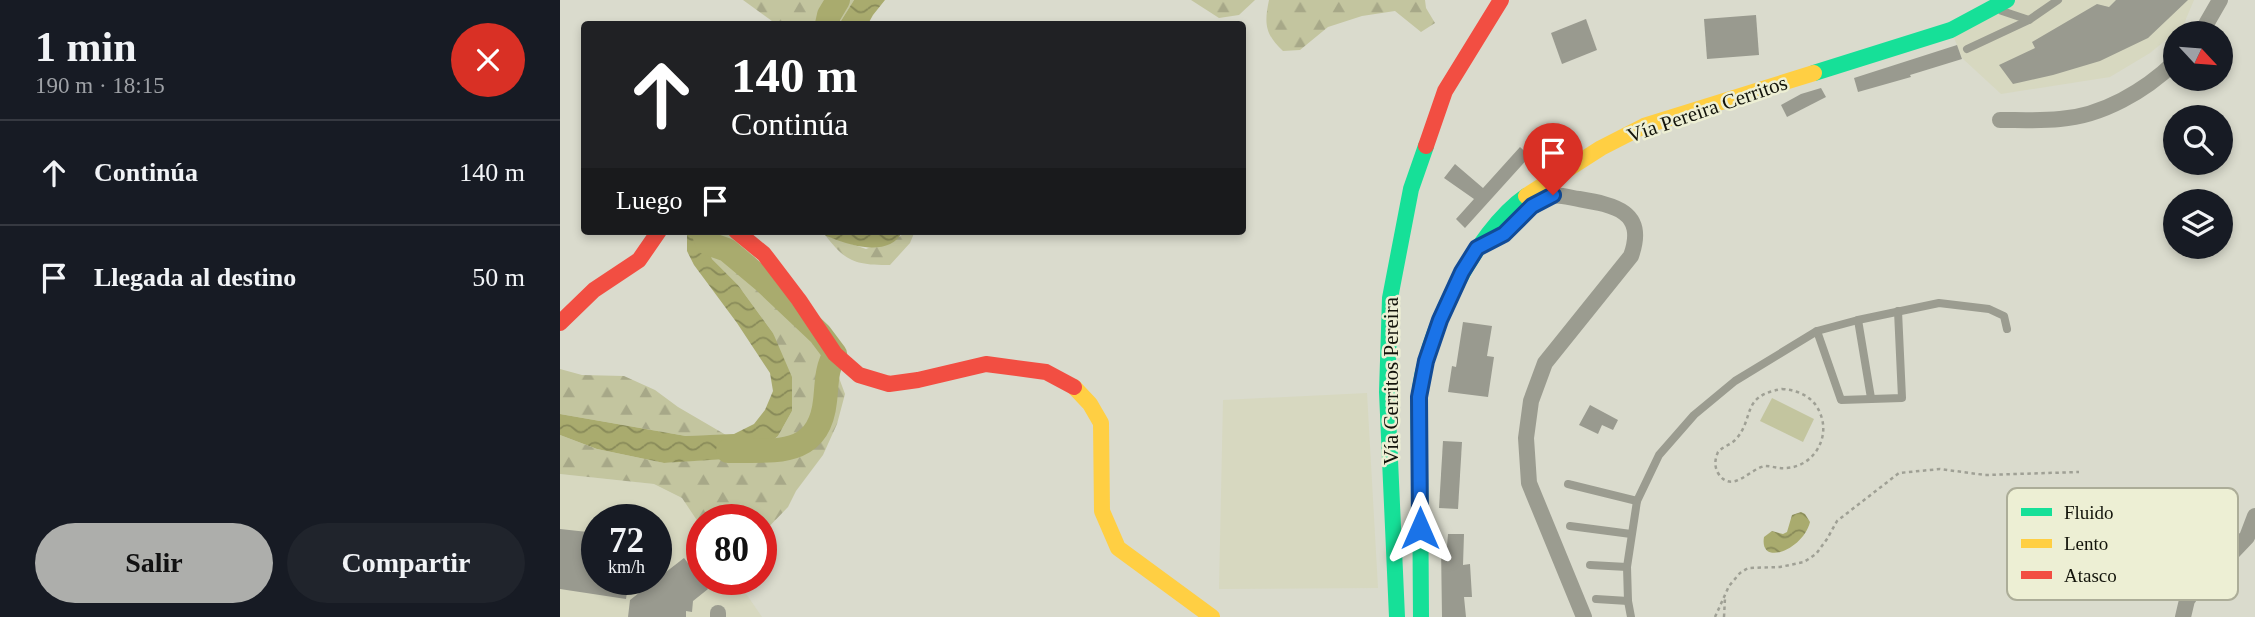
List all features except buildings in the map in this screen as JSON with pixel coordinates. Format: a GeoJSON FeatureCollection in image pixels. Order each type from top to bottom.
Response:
{"type":"FeatureCollection","features":[{"type":"Feature","properties":{"kind":"main road","name":"Vía Cerritos Pereira"},"geometry":{"type":"LineString","coordinates":[[1396,617],[1387,392],[1390,298],[1411,189],[1445,91],[1501,0]]}},
{"type":"Feature","properties":{"kind":"main road","name":"Vía Pereira Cerritos"},"geometry":{"type":"LineString","coordinates":[[1421,617],[1419,397],[1426,361],[1440,320],[1462,272],[1477,248],[1522,198],[1601,148],[1644,126],[1951,30],[2007,0]]}},
{"type":"Feature","properties":{"kind":"main road"},"geometry":{"type":"LineString","coordinates":[[560,323],[594,290],[625,272],[639,260],[656,235]]}},
{"type":"Feature","properties":{"kind":"main road"},"geometry":{"type":"LineString","coordinates":[[741,235],[764,254],[835,354],[859,374],[889,384],[986,364],[1046,372],[1072,385],[1090,404],[1101,423],[1102,511],[1118,548],[1212,617]]}},
{"type":"Feature","properties":{"kind":"street"},"geometry":{"type":"LineString","coordinates":[[2208,21],[2220,0]]}},
{"type":"Feature","properties":{"kind":"street"},"geometry":{"type":"LineString","coordinates":[[2000,120],[2062,119],[2106,108],[2139,90],[2163,71]]}},
{"type":"Feature","properties":{"kind":"street"},"geometry":{"type":"LineString","coordinates":[[1477,248],[1504,234],[1532,206],[1553,195],[1610,204],[1622,209],[1631,223],[1636,241],[1630,256],[1545,363],[1531,401],[1526,438],[1529,483],[1584,617]]}},
{"type":"Feature","properties":{"kind":"street"},"geometry":{"type":"LineString","coordinates":[[2238,547],[2247,537],[2255,516]]}},
{"type":"Feature","properties":{"kind":"lane"},"geometry":{"type":"LineString","coordinates":[[1967,49],[2029,20],[2058,0]]}},
{"type":"Feature","properties":{"kind":"lane"},"geometry":{"type":"LineString","coordinates":[[1992,8],[2029,20]]}},
{"type":"Feature","properties":{"kind":"lane"},"geometry":{"type":"LineString","coordinates":[[1631,617],[1627,567],[1637,500],[1659,455],[1694,415],[1735,381],[1817,331],[1939,303],[1989,309],[2004,316],[2007,329]]}},
{"type":"Feature","properties":{"kind":"lane"},"geometry":{"type":"LineString","coordinates":[[1817,331],[1841,400],[1902,398],[1898,311]]}},
{"type":"Feature","properties":{"kind":"lane"},"geometry":{"type":"LineString","coordinates":[[1858,320],[1871,398]]}},
{"type":"Feature","properties":{"kind":"lane"},"geometry":{"type":"LineString","coordinates":[[1568,484],[1637,500]]}},
{"type":"Feature","properties":{"kind":"lane"},"geometry":{"type":"LineString","coordinates":[[1570,526],[1631,534]]}},
{"type":"Feature","properties":{"kind":"lane"},"geometry":{"type":"LineString","coordinates":[[1590,565],[1627,567]]}},
{"type":"Feature","properties":{"kind":"lane"},"geometry":{"type":"LineString","coordinates":[[1596,599],[1628,601]]}},
{"type":"Feature","properties":{"kind":"path"},"geometry":{"type":"LineString","coordinates":[[1791,389],[1808,397],[1820,412],[1824,430],[1822,440],[1812,456],[1796,467],[1769,466],[1750,472],[1741,480],[1730,481],[1719,475],[1715,464],[1718,452],[1732,443],[1739,434],[1750,408],[1763,394],[1772,390],[1791,389]]}},
{"type":"Feature","properties":{"kind":"path"},"geometry":{"type":"LineString","coordinates":[[1715,617],[1734,579],[1748,568],[1804,562],[1816,554],[1837,521],[1899,472],[1940,469],[1985,475],[2079,472]]}},
{"type":"Feature","properties":{"kind":"path"},"geometry":{"type":"LineString","coordinates":[[1724,617],[1725,595]]}},
{"type":"Feature","properties":{"kind":"shaded area"},"geometry":{"type":"Polygon","coordinates":[[[2007,0],[2194,0],[2185,21],[2163,21],[2163,42],[2110,77],[2001,94],[1962,58],[1951,30],[2007,0]]]}},
{"type":"Feature","properties":{"kind":"shaded area"},"geometry":{"type":"Polygon","coordinates":[[[1367,393],[1378,588],[1219,589],[1223,400],[1367,393]]]}},
{"type":"Feature","properties":{"kind":"shaded area"},"geometry":{"type":"Polygon","coordinates":[[[560,474],[654,484],[682,498],[686,504],[686,595],[747,595],[762,617],[560,617],[560,474]]]}},
{"type":"Feature","properties":{"kind":"green space"},"geometry":{"type":"Polygon","coordinates":[[[743,0],[854,0],[841,21],[772,21],[743,0]]]}},
{"type":"Feature","properties":{"kind":"green space"},"geometry":{"type":"Polygon","coordinates":[[[1191,0],[1255,0],[1239,15],[1219,18],[1191,0]]]}},
{"type":"Feature","properties":{"kind":"green space"},"geometry":{"type":"Polygon","coordinates":[[[1269,0],[1425,0],[1426,8],[1435,23],[1421,32],[1395,11],[1362,16],[1328,27],[1300,50],[1283,51],[1267,28],[1269,0]]]}},
{"type":"Feature","properties":{"kind":"green space"},"geometry":{"type":"Polygon","coordinates":[[[704,235],[739,235],[835,367],[845,394],[837,424],[823,455],[796,491],[788,507],[777,518],[777,504],[686,504],[682,498],[654,484],[560,474],[560,435],[597,449],[664,463],[761,451],[778,436],[792,411],[773,333],[738,285],[712,259],[704,235]]]}},
{"type":"Feature","properties":{"kind":"green space"},"geometry":{"type":"Polygon","coordinates":[[[825,235],[866,249],[901,236],[913,235],[910,243],[890,265],[852,260],[839,251],[825,235]]]}},
{"type":"Feature","properties":{"kind":"green space"},"geometry":{"type":"Polygon","coordinates":[[[560,369],[582,375],[624,376],[655,390],[726,435],[686,436],[560,414],[560,369]]]}},
{"type":"Feature","properties":{"kind":"green space"},"geometry":{"type":"Polygon","coordinates":[[[1772,398],[1814,419],[1803,442],[1760,421],[1772,398]]]}},
{"type":"Feature","properties":{"kind":"water"},"geometry":{"type":"Polygon","coordinates":[[[854,0],[885,0],[870,21],[841,21],[854,0]]]}},
{"type":"Feature","properties":{"kind":"water"},"geometry":{"type":"Polygon","coordinates":[[[687,235],[704,235],[712,259],[738,285],[773,333],[792,377],[792,411],[778,436],[761,451],[740,458],[664,463],[597,449],[560,435],[560,414],[686,436],[734,434],[754,424],[765,410],[773,391],[770,373],[687,251],[687,235]]]}},
{"type":"Feature","properties":{"kind":"water"},"geometry":{"type":"Polygon","coordinates":[[[825,235],[900,235],[886,246],[875,248],[825,235]]]}},
{"type":"Feature","properties":{"kind":"water"},"geometry":{"type":"Polygon","coordinates":[[[1801,512],[1810,522],[1806,532],[1783,551],[1768,551],[1764,546],[1764,537],[1772,531],[1783,534],[1787,532],[1792,515],[1801,512]]]}},
{"type":"Feature","properties":{"kind":"waterway"},"geometry":{"type":"LineString","coordinates":[[828,21],[838,0]]}},
{"type":"Feature","properties":{"kind":"waterway"},"geometry":{"type":"LineString","coordinates":[[704,235],[707,243],[727,250],[764,281],[820,334],[835,354],[828,371],[821,420],[814,433],[804,442],[777,450],[728,451]]}},
{"type":"Feature","properties":{"kind":"traffic: fast"},"geometry":{"type":"LineString","coordinates":[[1814,73],[1951,30],[2007,0]]}},
{"type":"Feature","properties":{"kind":"traffic: fast"},"geometry":{"type":"LineString","coordinates":[[1397,617],[1387,392],[1390,298],[1411,189],[1426,146]]}},
{"type":"Feature","properties":{"kind":"traffic: fast"},"geometry":{"type":"LineString","coordinates":[[1421,617],[1419,399],[1423,374],[1441,317],[1471,259],[1507,212],[1526,196]]}},
{"type":"Feature","properties":{"kind":"traffic: slow"},"geometry":{"type":"LineString","coordinates":[[1526,196],[1601,148],[1644,126],[1814,73]]}},
{"type":"Feature","properties":{"kind":"traffic: slow"},"geometry":{"type":"LineString","coordinates":[[1074,387],[1090,404],[1101,423],[1102,511],[1118,548],[1212,617]]}},
{"type":"Feature","properties":{"kind":"traffic: jam"},"geometry":{"type":"LineString","coordinates":[[1426,146],[1445,91],[1501,0]]}},
{"type":"Feature","properties":{"kind":"traffic: jam"},"geometry":{"type":"LineString","coordinates":[[560,323],[594,290],[639,260],[656,235]]}},
{"type":"Feature","properties":{"kind":"traffic: jam"},"geometry":{"type":"LineString","coordinates":[[741,235],[764,254],[835,354],[859,375],[889,384],[986,364],[1046,372],[1074,387]]}},
{"type":"Feature","properties":{"kind":"route"},"geometry":{"type":"LineString","coordinates":[[1420,528],[1419,397],[1426,361],[1440,320],[1462,272],[1477,248],[1504,234],[1532,206],[1553,195]]}}]}
